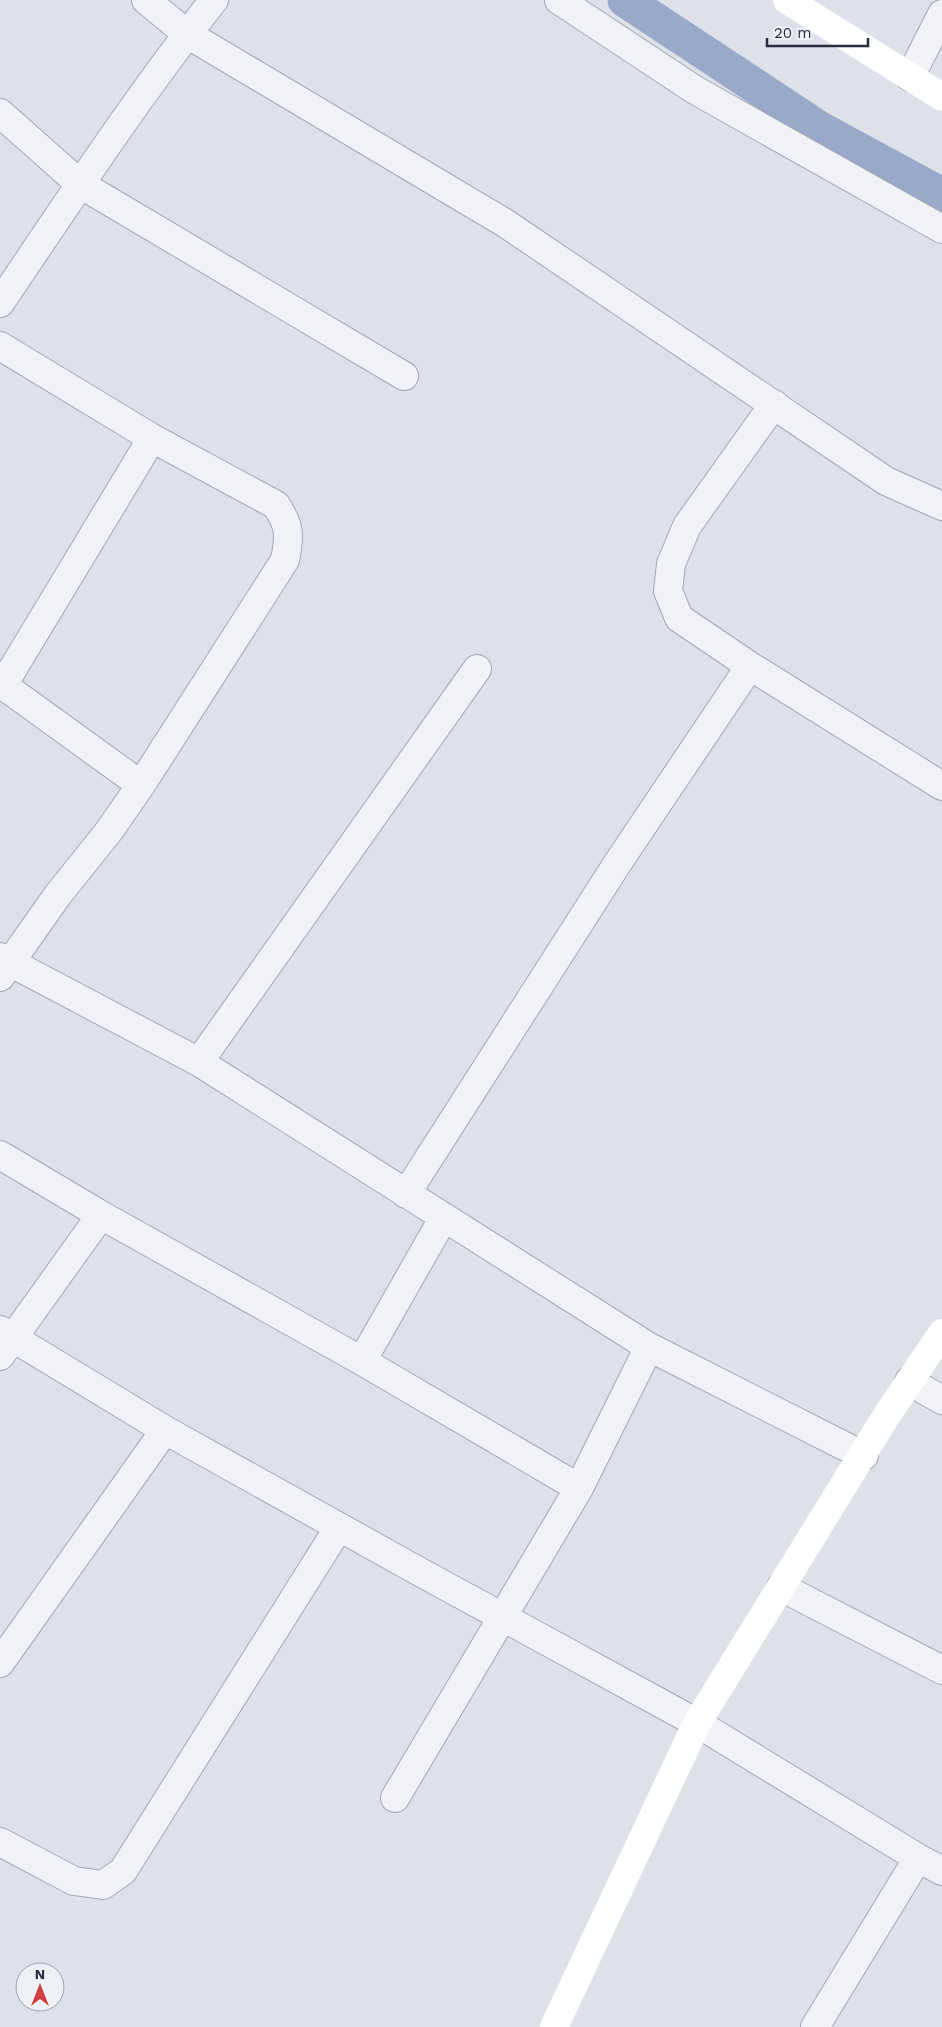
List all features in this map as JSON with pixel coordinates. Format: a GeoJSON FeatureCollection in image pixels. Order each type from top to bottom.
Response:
{"type":"FeatureCollection","features":[{"type":"Feature","properties":{"kind":"street"},"geometry":{"type":"LineString","coordinates":[[146,0],[187,34],[505,222],[886,481],[942,506]]}},
{"type":"Feature","properties":{"kind":"street"},"geometry":{"type":"LineString","coordinates":[[0,303],[80,184],[187,34],[214,0]]}},
{"type":"Feature","properties":{"kind":"street"},"geometry":{"type":"LineString","coordinates":[[560,0],[695,90],[942,229]]}},
{"type":"Feature","properties":{"kind":"street"},"geometry":{"type":"LineString","coordinates":[[799,3],[942,97]]}},
{"type":"Feature","properties":{"kind":"street"},"geometry":{"type":"LineString","coordinates":[[910,77],[942,14]]}},
{"type":"Feature","properties":{"kind":"street"},"geometry":{"type":"LineString","coordinates":[[0,113],[80,184],[404,376]]}},
{"type":"Feature","properties":{"kind":"street"},"geometry":{"type":"LineString","coordinates":[[0,346],[152,438],[276,505],[286,520],[289,537],[285,560],[141,785],[109,832],[3,966],[198,1062],[649,1348],[864,1456]]}},
{"type":"Feature","properties":{"kind":"street"},"geometry":{"type":"LineString","coordinates":[[774,404],[687,526],[671,564],[668,591],[679,618],[750,666],[942,786]]}},
{"type":"Feature","properties":{"kind":"street"},"geometry":{"type":"LineString","coordinates":[[141,785],[2,684],[152,438]]}},
{"type":"Feature","properties":{"kind":"street"},"geometry":{"type":"LineString","coordinates":[[406,1194],[611,872],[750,666]]}},
{"type":"Feature","properties":{"kind":"street"},"geometry":{"type":"LineString","coordinates":[[198,1062],[477,669]]}},
{"type":"Feature","properties":{"kind":"street"},"geometry":{"type":"LineString","coordinates":[[0,1155],[362,1361],[578,1488]]}},
{"type":"Feature","properties":{"kind":"street"},"geometry":{"type":"LineString","coordinates":[[101,1214],[4,1341],[338,1527],[697,1723],[942,1871]]}},
{"type":"Feature","properties":{"kind":"street"},"geometry":{"type":"LineString","coordinates":[[362,1361],[444,1217]]}},
{"type":"Feature","properties":{"kind":"street"},"geometry":{"type":"LineString","coordinates":[[554,2027],[697,1723],[909,1381],[942,1333]]}},
{"type":"Feature","properties":{"kind":"street"},"geometry":{"type":"LineString","coordinates":[[395,1798],[578,1488],[649,1348]]}},
{"type":"Feature","properties":{"kind":"street"},"geometry":{"type":"LineString","coordinates":[[909,1381],[942,1400]]}},
{"type":"Feature","properties":{"kind":"street"},"geometry":{"type":"LineString","coordinates":[[0,1663],[165,1430]]}},
{"type":"Feature","properties":{"kind":"street"},"geometry":{"type":"LineString","coordinates":[[0,1842],[74,1881],[103,1885],[123,1871],[338,1527]]}},
{"type":"Feature","properties":{"kind":"street"},"geometry":{"type":"LineString","coordinates":[[782,1588],[942,1670]]}},
{"type":"Feature","properties":{"kind":"street"},"geometry":{"type":"LineString","coordinates":[[815,2027],[918,1858]]}},
{"type":"Feature","properties":{"kind":"waterway"},"geometry":{"type":"LineString","coordinates":[[625,0],[822,130],[942,195]]}}]}
